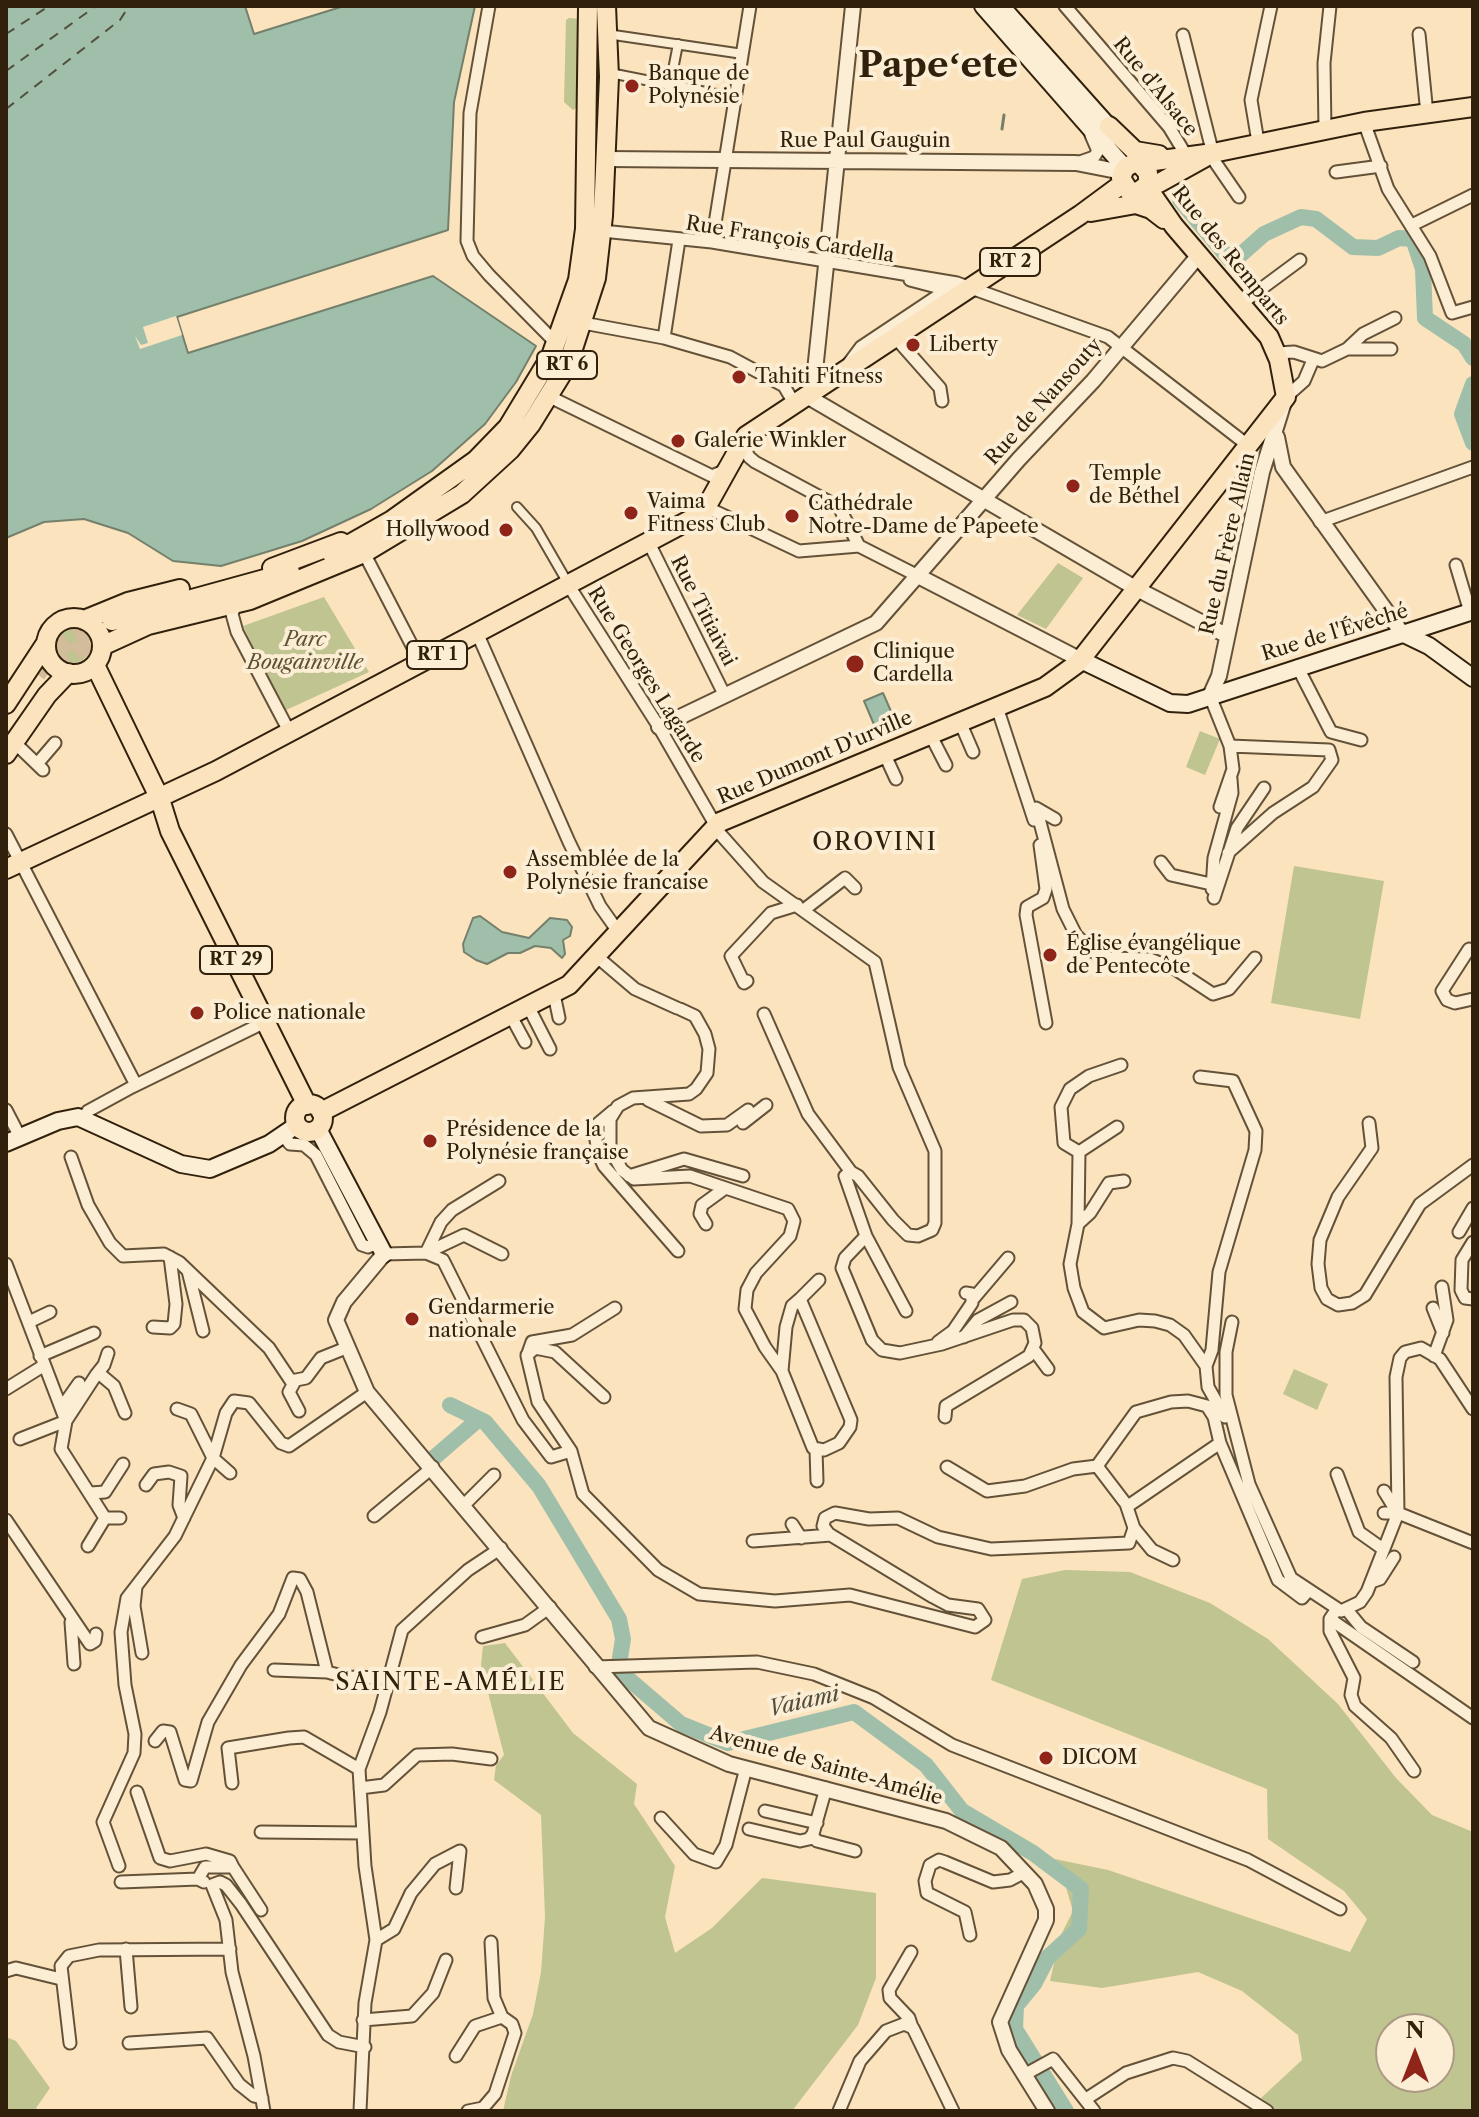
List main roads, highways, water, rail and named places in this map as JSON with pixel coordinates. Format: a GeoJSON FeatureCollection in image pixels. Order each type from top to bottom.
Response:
{"type":"FeatureCollection","features":[{"type":"Feature","properties":{"kind":"main road","name":"RT 6"},"geometry":{"type":"LineString","coordinates":[[588,6],[585,229],[578,280],[557,344],[533,390],[500,435],[476,460],[392,520],[345,549],[290,572],[114,626],[314,574],[364,553],[435,513],[483,477],[510,450],[550,397],[583,323],[596,278],[606,159],[609,73],[606,6]]}},
{"type":"Feature","properties":{"kind":"main road"},"geometry":{"type":"LineString","coordinates":[[983,6],[1129,170]]}},
{"type":"Feature","properties":{"kind":"main road"},"geometry":{"type":"LineString","coordinates":[[1001,6],[1135,151],[1200,156]]}},
{"type":"Feature","properties":{"kind":"main road","name":"RT 2"},"geometry":{"type":"LineString","coordinates":[[717,486],[741,441],[894,336],[958,287],[1080,215],[1129,170],[1364,122],[1473,107]]}},
{"type":"Feature","properties":{"kind":"main road"},"geometry":{"type":"LineString","coordinates":[[1109,126],[1129,170]]}},
{"type":"Feature","properties":{"kind":"main road"},"geometry":{"type":"LineString","coordinates":[[1169,215],[1167,201],[1174,182],[1200,156]]}},
{"type":"Feature","properties":{"kind":"main road","name":"RT 2"},"geometry":{"type":"LineString","coordinates":[[1129,170],[1133,192],[1159,183],[1200,156]]}},
{"type":"Feature","properties":{"kind":"main road","name":"Rue des Remparts"},"geometry":{"type":"LineString","coordinates":[[1129,170],[1148,173],[1147,185],[1184,237],[1242,303],[1277,353],[1285,399]]}},
{"type":"Feature","properties":{"kind":"main road"},"geometry":{"type":"LineString","coordinates":[[1080,215],[1126,204],[1143,206],[1184,237]]}},
{"type":"Feature","properties":{"kind":"main road","name":"Rue Dumont D'urville"},"geometry":{"type":"LineString","coordinates":[[315,1115],[569,985],[716,825],[1045,687],[1081,660],[1285,399]]}},
{"type":"Feature","properties":{"kind":"main road","name":"RT 1"},"geometry":{"type":"LineString","coordinates":[[13,865],[158,806],[649,543],[717,486]]}},
{"type":"Feature","properties":{"kind":"main road"},"geometry":{"type":"LineString","coordinates":[[84,620],[145,597],[301,559],[392,520]]}},
{"type":"Feature","properties":{"kind":"main road"},"geometry":{"type":"LineString","coordinates":[[9,744],[47,695],[81,670],[102,646],[148,625],[236,604],[314,574]]}},
{"type":"Feature","properties":{"kind":"main road","name":"Rue de l'Évêché"},"geometry":{"type":"LineString","coordinates":[[1081,660],[1170,703],[1188,704],[1471,611]]}},
{"type":"Feature","properties":{"kind":"main road"},"geometry":{"type":"LineString","coordinates":[[6,704],[46,643],[49,633],[59,623],[73,618],[84,620],[97,630],[102,646]]}},
{"type":"Feature","properties":{"kind":"main road"},"geometry":{"type":"LineString","coordinates":[[1402,633],[1429,646],[1473,678]]}},
{"type":"Feature","properties":{"kind":"main road"},"geometry":{"type":"LineString","coordinates":[[46,643],[53,664],[81,670]]}},
{"type":"Feature","properties":{"kind":"main road","name":"RT 29"},"geometry":{"type":"LineString","coordinates":[[81,670],[158,806],[315,1115],[335,1187],[381,1248]]}},
{"type":"Feature","properties":{"kind":"main road"},"geometry":{"type":"LineString","coordinates":[[6,717],[41,678],[9,744]]}},
{"type":"Feature","properties":{"kind":"main road"},"geometry":{"type":"LineString","coordinates":[[13,1140],[66,1118],[83,1119],[181,1164],[205,1169],[222,1167],[290,1130],[296,1114],[315,1115]]}},
{"type":"Feature","properties":{"kind":"waterway"},"geometry":{"type":"LineString","coordinates":[[1002,129],[1004,115]]}},
{"type":"Feature","properties":{"kind":"waterway"},"geometry":{"type":"LineString","coordinates":[[1180,200],[1230,260],[1237,258],[1264,234],[1301,217],[1316,219],[1353,247],[1378,248],[1399,238],[1413,239],[1423,269],[1425,318],[1464,344],[1473,358]]}},
{"type":"Feature","properties":{"kind":"waterway"},"geometry":{"type":"LineString","coordinates":[[1473,384],[1462,414],[1473,443]]}},
{"type":"Feature","properties":{"kind":"waterway","name":"Vaiami"},"geometry":{"type":"LineString","coordinates":[[450,1405],[485,1422],[539,1486],[619,1619],[623,1639],[618,1670],[681,1724],[728,1743],[854,1712],[926,1765],[962,1811],[1033,1853],[1081,1889],[1079,1929],[1048,1957],[1034,1984],[1016,2006],[1015,2029],[1066,2111]]}},
{"type":"Feature","properties":{"kind":"waterway"},"geometry":{"type":"LineString","coordinates":[[429,1462],[479,1419]]}},
{"type":"Feature","properties":{"kind":"tunnel"},"geometry":{"type":"LineString","coordinates":[[37,674],[52,654],[71,639],[112,621]]}},
{"type":"Feature","properties":{"kind":"tunnel"},"geometry":{"type":"LineString","coordinates":[[54,670],[78,650],[116,630]]}},
{"type":"Feature","properties":{"kind":"place","name":"Banque de Polynésie"},"geometry":{"type":"Point","coordinates":[632,86]}},
{"type":"Feature","properties":{"kind":"place","name":"Liberty"},"geometry":{"type":"Point","coordinates":[913,345]}},
{"type":"Feature","properties":{"kind":"place","name":"Tahiti Fitness"},"geometry":{"type":"Point","coordinates":[739,377]}},
{"type":"Feature","properties":{"kind":"place","name":"Galerie Winkler"},"geometry":{"type":"Point","coordinates":[678,441]}},
{"type":"Feature","properties":{"kind":"place","name":"Temple de Béthel"},"geometry":{"type":"Point","coordinates":[1073,486]}},
{"type":"Feature","properties":{"kind":"place","name":"Vaima Fitness Club"},"geometry":{"type":"Point","coordinates":[631,513]}},
{"type":"Feature","properties":{"kind":"place","name":"Cathédrale Notre-Dame de Papeete"},"geometry":{"type":"Point","coordinates":[792,516]}},
{"type":"Feature","properties":{"kind":"place","name":"Hollywood"},"geometry":{"type":"Point","coordinates":[506,530]}},
{"type":"Feature","properties":{"kind":"place","name":"Clinique Cardella"},"geometry":{"type":"Point","coordinates":[855,664]}},
{"type":"Feature","properties":{"kind":"place","name":"Assemblée de la Polynésie francaise"},"geometry":{"type":"Point","coordinates":[510,872]}},
{"type":"Feature","properties":{"kind":"place","name":"Église évangélique de Pentecôte"},"geometry":{"type":"Point","coordinates":[1050,955]}},
{"type":"Feature","properties":{"kind":"place","name":"Police nationale"},"geometry":{"type":"Point","coordinates":[197,1013]}},
{"type":"Feature","properties":{"kind":"place","name":"Présidence de la Polynésie française"},"geometry":{"type":"Point","coordinates":[430,1141]}},
{"type":"Feature","properties":{"kind":"place","name":"Gendarmerie nationale"},"geometry":{"type":"Point","coordinates":[412,1319]}},
{"type":"Feature","properties":{"kind":"place","name":"DICOM"},"geometry":{"type":"Point","coordinates":[1046,1758]}},
{"type":"Feature","properties":{"kind":"district","name":"Papeʻete"},"geometry":{"type":"Point","coordinates":[938,67]}},
{"type":"Feature","properties":{"kind":"district","name":"OROVINI"},"geometry":{"type":"Point","coordinates":[875,843]}},
{"type":"Feature","properties":{"kind":"district","name":"SAINTE-AMÉLIE"},"geometry":{"type":"Point","coordinates":[451,1683]}},
{"type":"Feature","properties":{"kind":"park label","name":"Parc Bougainville"},"geometry":{"type":"Point","coordinates":[305,652]}}]}
